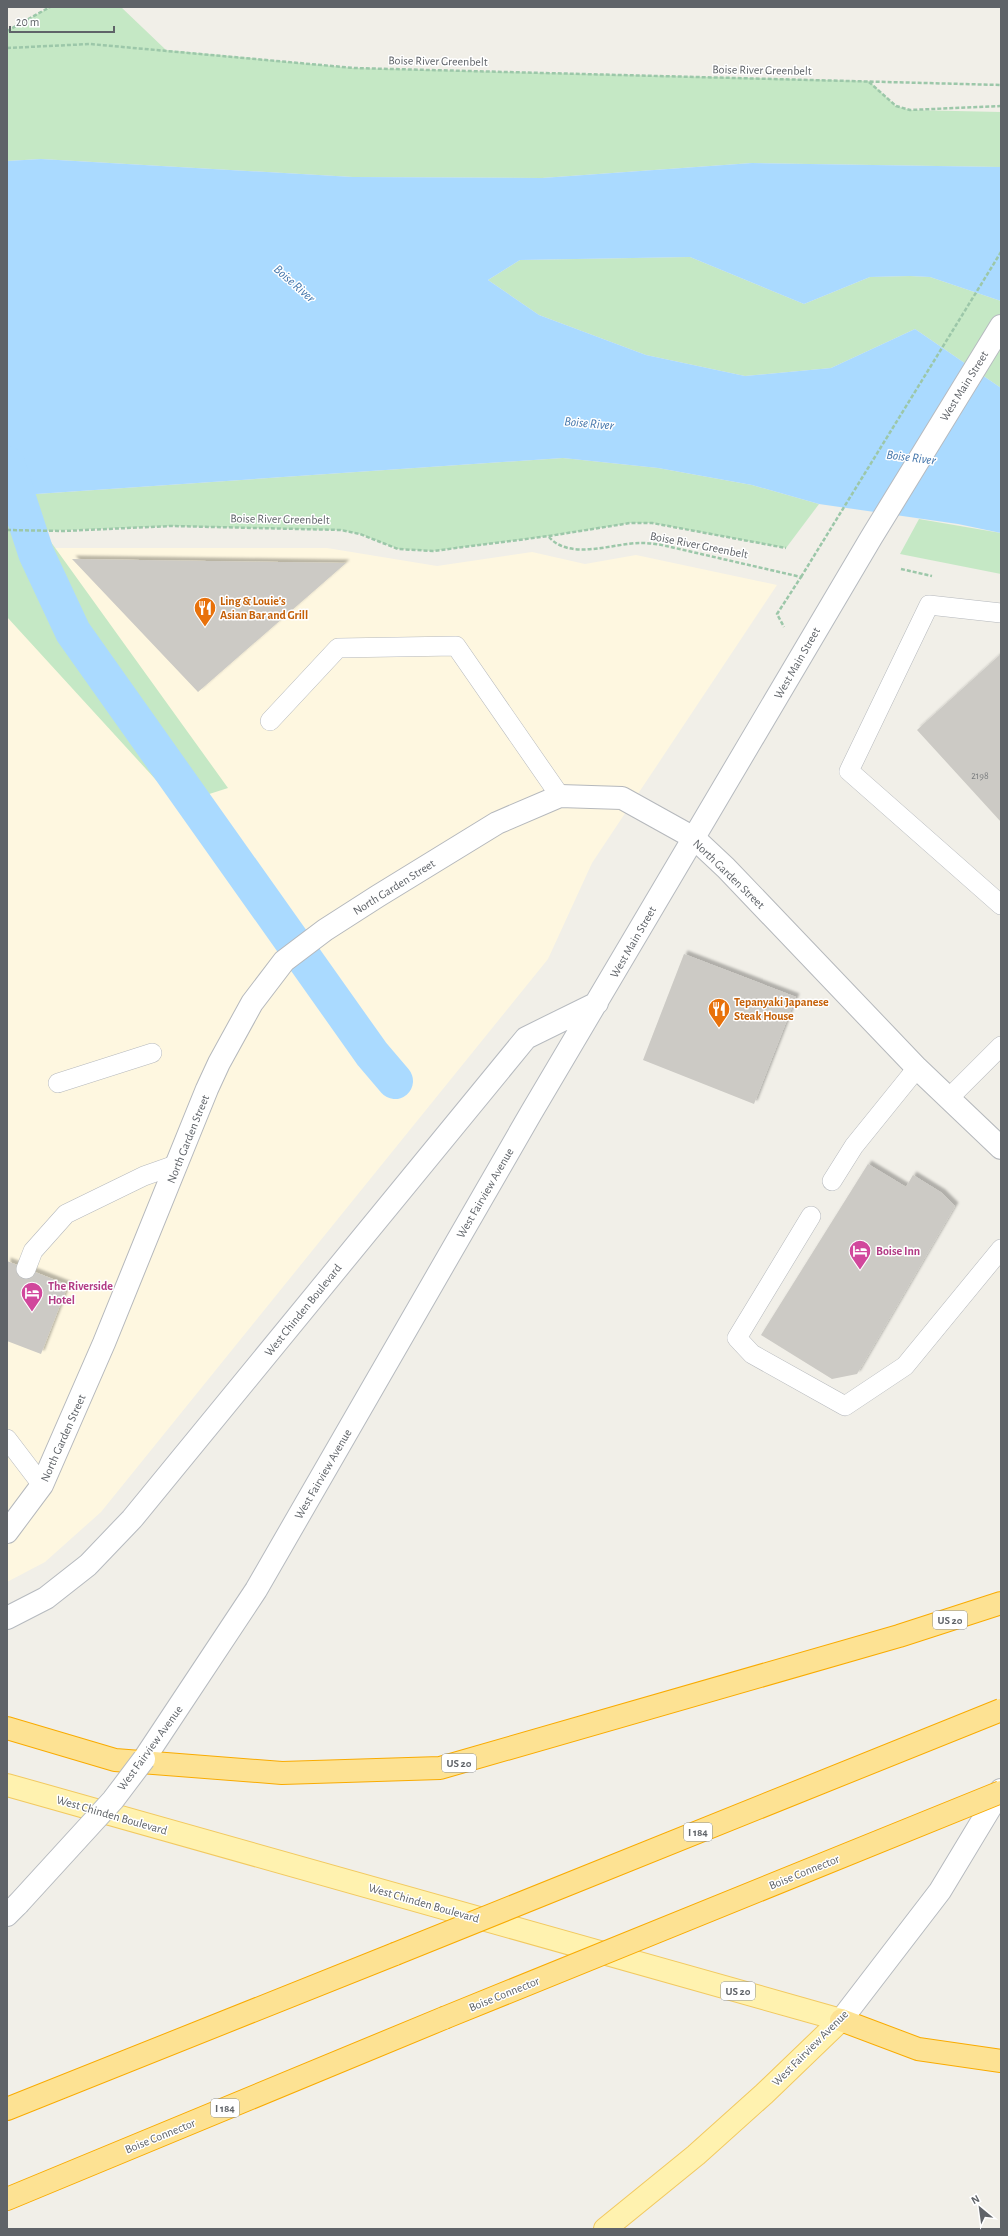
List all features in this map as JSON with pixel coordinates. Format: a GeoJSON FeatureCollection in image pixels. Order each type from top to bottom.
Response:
{"type":"FeatureCollection","features":[{"type":"Feature","properties":{"kind":"highway","name":"US 20"},"geometry":{"type":"LineString","coordinates":[[7,1728],[115,1760],[282,1773],[440,1768],[899,1636],[1001,1603]]}},
{"type":"Feature","properties":{"kind":"highway","name":"I 184"},"geometry":{"type":"LineString","coordinates":[[7,2108],[395,1954],[1001,1710]]}},
{"type":"Feature","properties":{"kind":"highway","name":"Boise Connector"},"geometry":{"type":"LineString","coordinates":[[7,2199],[444,2018],[1001,1791]]}},
{"type":"Feature","properties":{"kind":"highway","name":"US 20"},"geometry":{"type":"LineString","coordinates":[[841,2020],[918,2049],[1001,2061]]}},
{"type":"Feature","properties":{"kind":"main road","name":"West Main Street"},"geometry":{"type":"LineString","coordinates":[[597,1003],[871,538],[1001,326]]}},
{"type":"Feature","properties":{"kind":"main road","name":"North Garden Street"},"geometry":{"type":"LineString","coordinates":[[7,1532],[42,1485],[104,1343],[219,1063],[252,1002],[284,961],[325,930],[497,823],[560,796],[622,798],[694,838],[732,873],[917,1068],[1001,1148]]}},
{"type":"Feature","properties":{"kind":"main road","name":"West Fairview Avenue"},"geometry":{"type":"LineString","coordinates":[[13,1910],[113,1800],[167,1726],[256,1590],[531,1113],[597,1003]]}},
{"type":"Feature","properties":{"kind":"main road","name":"West Chinden Boulevard"},"geometry":{"type":"LineString","coordinates":[[7,1618],[46,1598],[88,1565],[132,1519],[526,1038],[597,1003]]}},
{"type":"Feature","properties":{"kind":"main road","name":"West Chinden Boulevard"},"geometry":{"type":"LineString","coordinates":[[7,1785],[841,2020]]}},
{"type":"Feature","properties":{"kind":"main road","name":"West Fairview Avenue"},"geometry":{"type":"LineString","coordinates":[[604,2229],[696,2155],[764,2094],[841,2020],[940,1891],[1001,1791]]}},
{"type":"Feature","properties":{"kind":"lane"},"geometry":{"type":"LineString","coordinates":[[1001,613],[929,605],[849,772],[1001,905]]}},
{"type":"Feature","properties":{"kind":"lane"},"geometry":{"type":"LineString","coordinates":[[270,721],[338,648],[456,646],[560,796]]}},
{"type":"Feature","properties":{"kind":"lane"},"geometry":{"type":"LineString","coordinates":[[949,1098],[1001,1046]]}},
{"type":"Feature","properties":{"kind":"lane"},"geometry":{"type":"LineString","coordinates":[[58,1083],[152,1053]]}},
{"type":"Feature","properties":{"kind":"lane"},"geometry":{"type":"LineString","coordinates":[[832,1181],[854,1146],[917,1068]]}},
{"type":"Feature","properties":{"kind":"lane"},"geometry":{"type":"LineString","coordinates":[[26,1269],[33,1251],[66,1214],[144,1176],[178,1164]]}},
{"type":"Feature","properties":{"kind":"lane"},"geometry":{"type":"LineString","coordinates":[[811,1216],[737,1338],[752,1354],[844,1406],[906,1366],[1001,1248]]}},
{"type":"Feature","properties":{"kind":"lane"},"geometry":{"type":"LineString","coordinates":[[7,1439],[42,1485]]}},
{"type":"Feature","properties":{"kind":"path"},"geometry":{"type":"LineString","coordinates":[[7,31],[50,7]]}},
{"type":"Feature","properties":{"kind":"path","name":"Boise River Greenbelt"},"geometry":{"type":"LineString","coordinates":[[7,48],[90,44],[354,68],[1001,85]]}},
{"type":"Feature","properties":{"kind":"path"},"geometry":{"type":"LineString","coordinates":[[869,81],[896,106],[910,110],[1001,106]]}},
{"type":"Feature","properties":{"kind":"path","name":"Boise River Greenbelt"},"geometry":{"type":"LineString","coordinates":[[549,536],[554,542],[568,548],[641,543],[662,545],[801,577],[1001,252]]}},
{"type":"Feature","properties":{"kind":"path","name":"Boise River Greenbelt"},"geometry":{"type":"LineString","coordinates":[[8,530],[64,532],[171,526],[341,530],[360,534],[398,549],[413,551],[467,548],[630,523],[652,522],[786,548]]}},
{"type":"Feature","properties":{"kind":"shaded area"},"geometry":{"type":"Polygon","coordinates":[[[7,548],[327,548],[437,566],[532,552],[585,564],[636,555],[777,585],[592,863],[548,959],[101,1512],[45,1562],[7,1582],[7,548]]]}},
{"type":"Feature","properties":{"kind":"green space"},"geometry":{"type":"Polygon","coordinates":[[[50,7],[121,7],[166,50],[354,68],[869,81],[896,106],[910,110],[1001,112],[1001,167],[752,163],[542,178],[353,177],[41,159],[7,161],[7,31],[50,7]]]}},
{"type":"Feature","properties":{"kind":"green space"},"geometry":{"type":"Polygon","coordinates":[[[690,257],[804,304],[870,277],[910,276],[930,277],[1001,301],[1001,388],[915,329],[831,368],[745,376],[646,355],[539,315],[488,280],[520,260],[690,257]]]}},
{"type":"Feature","properties":{"kind":"green space"},"geometry":{"type":"Polygon","coordinates":[[[563,458],[658,468],[752,485],[819,504],[786,548],[652,523],[630,523],[549,536],[433,551],[398,549],[360,534],[341,530],[171,526],[43,531],[228,788],[178,804],[7,617],[7,496],[563,458]]]}},
{"type":"Feature","properties":{"kind":"green space"},"geometry":{"type":"Polygon","coordinates":[[[919,519],[1001,533],[1001,574],[900,554],[919,519]]]}},
{"type":"Feature","properties":{"kind":"water","name":"Boise River"},"geometry":{"type":"Polygon","coordinates":[[[41,159],[353,177],[542,178],[752,163],[1001,167],[1001,301],[930,277],[910,276],[870,277],[804,304],[690,257],[520,260],[488,280],[539,315],[646,355],[745,376],[831,368],[915,329],[1001,388],[1001,533],[958,524],[819,504],[752,485],[658,468],[563,458],[7,496],[7,161],[41,159]]]}},
{"type":"Feature","properties":{"kind":"building","name":"Ling & Louie's Asian Bar and Grill"},"geometry":{"type":"Polygon","coordinates":[[[72,559],[346,563],[198,692],[72,559]]]}},
{"type":"Feature","properties":{"kind":"building"},"geometry":{"type":"Polygon","coordinates":[[[1001,654],[1001,822],[917,730],[1001,654]]]}},
{"type":"Feature","properties":{"kind":"building","name":"Tepanyaki Japanese Steak House"},"geometry":{"type":"Polygon","coordinates":[[[684,954],[796,997],[754,1104],[643,1060],[684,954]]]}},
{"type":"Feature","properties":{"kind":"building","name":"Boise Inn"},"geometry":{"type":"Polygon","coordinates":[[[868,1164],[906,1187],[913,1175],[942,1193],[955,1206],[857,1374],[832,1379],[761,1335],[868,1164]]]}},
{"type":"Feature","properties":{"kind":"building","name":"The Riverside Hotel"},"geometry":{"type":"Polygon","coordinates":[[[7,1261],[68,1285],[41,1354],[7,1341],[7,1261]]]}},
{"type":"Feature","properties":{"kind":"waterway"},"geometry":{"type":"LineString","coordinates":[[7,464],[36,553],[73,632],[372,1054],[395,1081]]}},
{"type":"Feature","properties":{"kind":"place","name":"Ling & Louie's Asian Bar and Grill"},"geometry":{"type":"Point","coordinates":[205,628]}},
{"type":"Feature","properties":{"kind":"place","name":"Tepanyaki Japanese Steak House"},"geometry":{"type":"Point","coordinates":[719,1028]}},
{"type":"Feature","properties":{"kind":"place","name":"Boise Inn"},"geometry":{"type":"Point","coordinates":[860,1270]}},
{"type":"Feature","properties":{"kind":"place","name":"The Riverside Hotel"},"geometry":{"type":"Point","coordinates":[32,1312]}}]}
